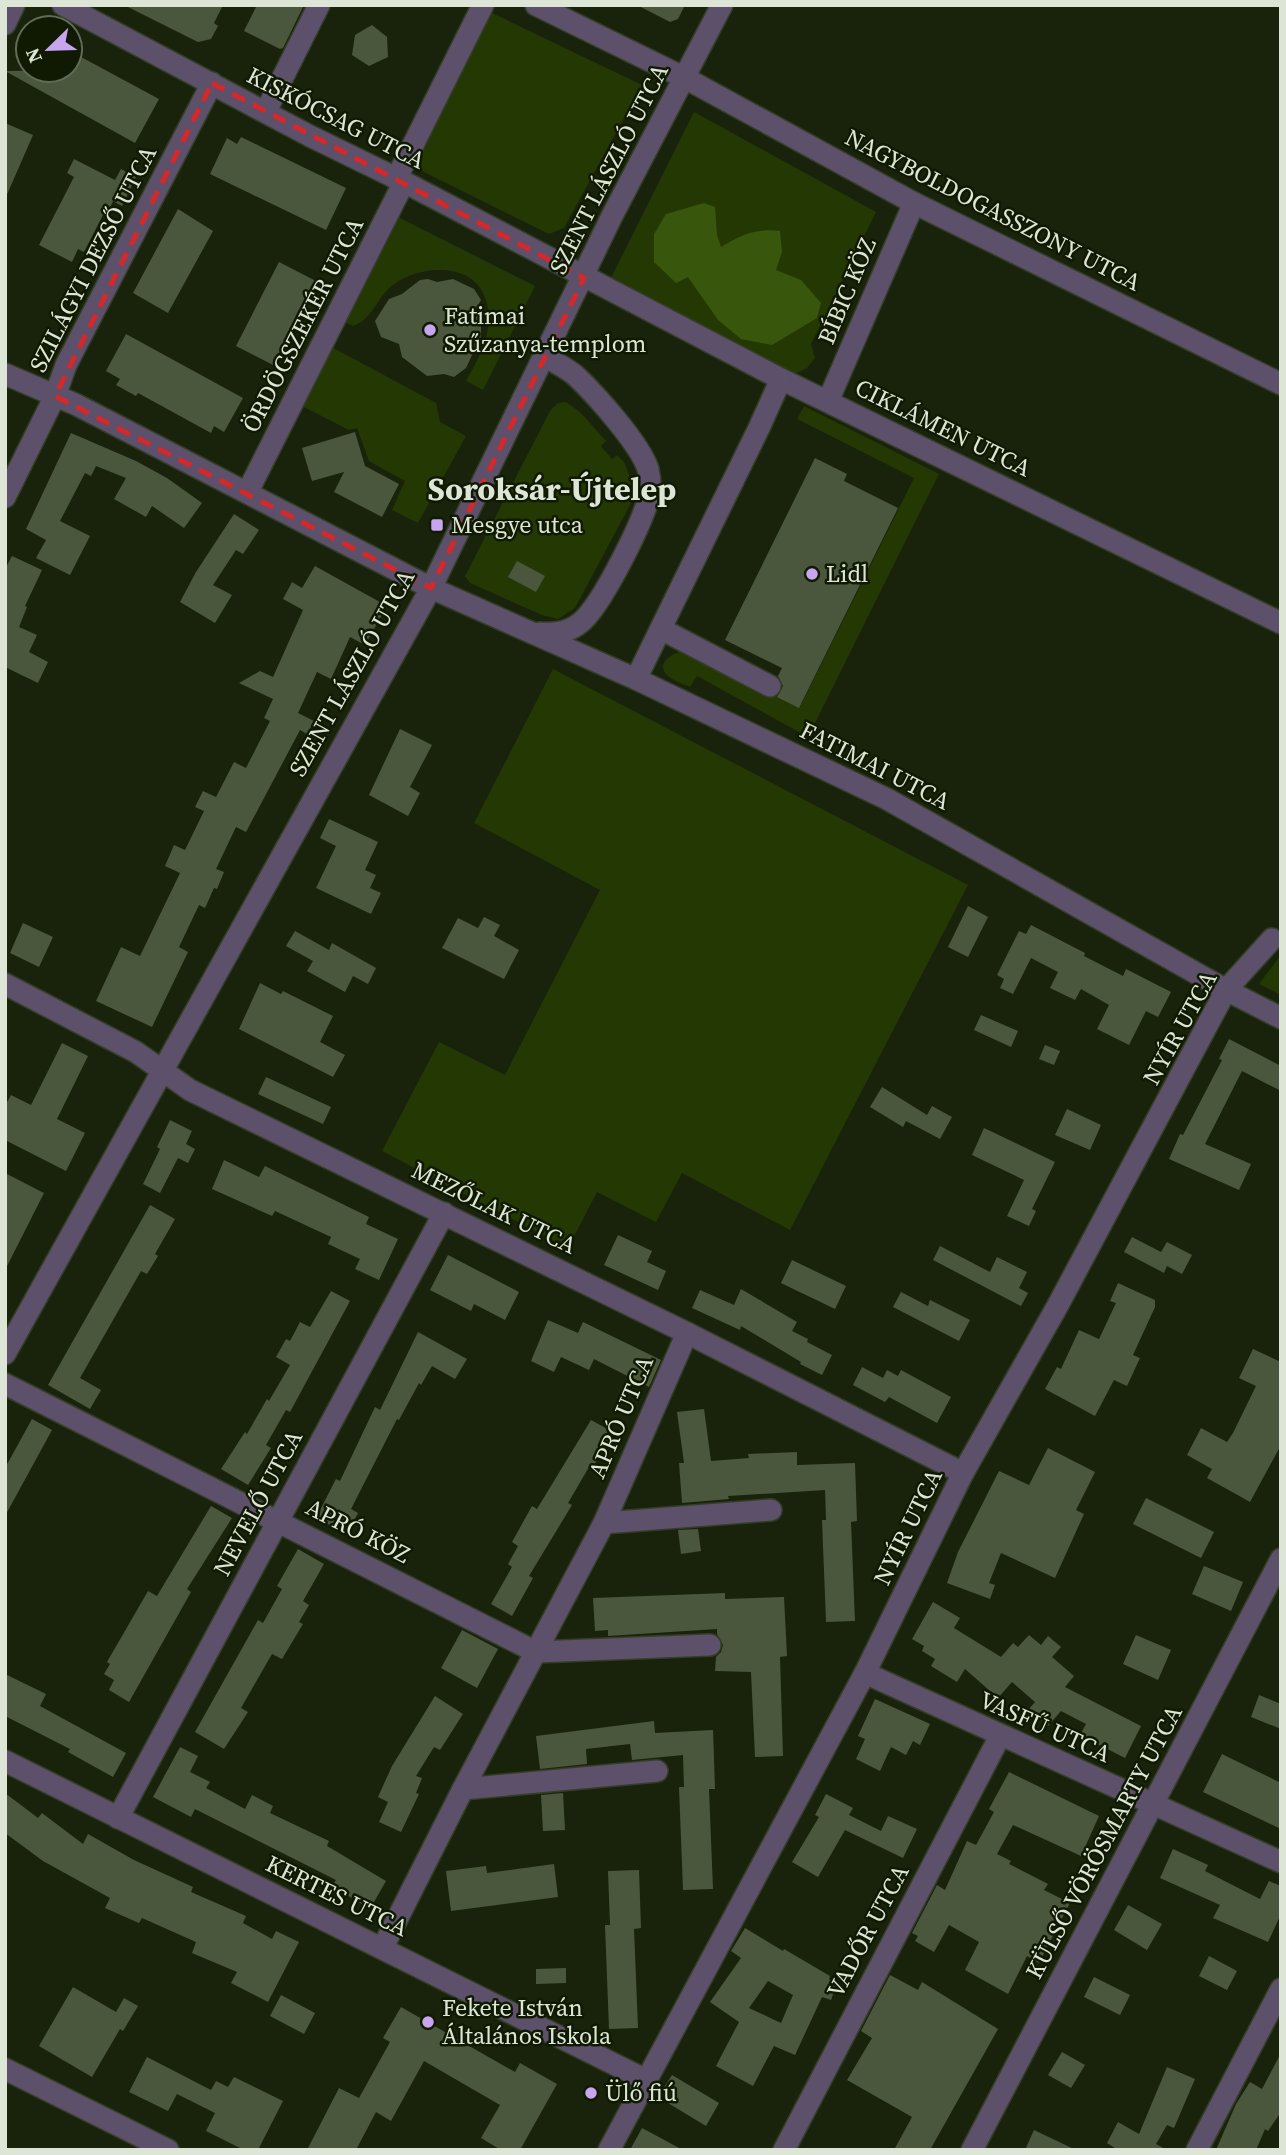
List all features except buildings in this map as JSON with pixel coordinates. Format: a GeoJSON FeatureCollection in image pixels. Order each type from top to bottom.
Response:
{"type":"FeatureCollection","features":[{"type":"Feature","properties":{"kind":"street"},"geometry":{"type":"LineString","coordinates":[[5,24],[14,5]]}},
{"type":"Feature","properties":{"kind":"street","name":"KISKÓCSAG UTCA"},"geometry":{"type":"LineString","coordinates":[[63,5],[584,278]]}},
{"type":"Feature","properties":{"kind":"street"},"geometry":{"type":"LineString","coordinates":[[266,111],[319,5]]}},
{"type":"Feature","properties":{"kind":"street","name":"ÖRDÖGSZEKÉR UTCA"},"geometry":{"type":"LineString","coordinates":[[248,491],[400,181],[482,5]]}},
{"type":"Feature","properties":{"kind":"street","name":"NAGYBOLDOGASSZONY UTCA"},"geometry":{"type":"LineString","coordinates":[[536,5],[685,78],[914,203],[1281,384]]}},
{"type":"Feature","properties":{"kind":"street","name":"SZENT LÁSZLÓ UTCA"},"geometry":{"type":"LineString","coordinates":[[5,1354],[431,588],[612,216],[722,5]]}},
{"type":"Feature","properties":{"kind":"street","name":"SZILÁGYI DEZSŐ UTCA"},"geometry":{"type":"LineString","coordinates":[[5,497],[55,396],[66,365],[212,83]]}},
{"type":"Feature","properties":{"kind":"street","name":"BÍBIC KÖZ"},"geometry":{"type":"LineString","coordinates":[[828,401],[914,203]]}},
{"type":"Feature","properties":{"kind":"street","name":"CIKLÁMEN UTCA"},"geometry":{"type":"LineString","coordinates":[[584,278],[781,379],[1281,623]]}},
{"type":"Feature","properties":{"kind":"street"},"geometry":{"type":"LineString","coordinates":[[534,633],[551,634],[572,629],[593,611],[646,507],[650,481],[633,441],[574,374],[544,356]]}},
{"type":"Feature","properties":{"kind":"street"},"geometry":{"type":"LineString","coordinates":[[5,374],[78,405],[431,588]]}},
{"type":"Feature","properties":{"kind":"street"},"geometry":{"type":"LineString","coordinates":[[636,679],[781,379]]}},
{"type":"Feature","properties":{"kind":"street","name":"FATIMAI UTCA"},"geometry":{"type":"LineString","coordinates":[[431,588],[636,679],[887,799],[1281,1018]]}},
{"type":"Feature","properties":{"kind":"street"},"geometry":{"type":"LineString","coordinates":[[661,629],[771,686]]}},
{"type":"Feature","properties":{"kind":"street","name":"NYÍR UTCA"},"geometry":{"type":"LineString","coordinates":[[609,2150],[865,1673],[963,1473],[1052,1317],[1227,990],[1272,939]]}},
{"type":"Feature","properties":{"kind":"street","name":"MEZŐLAK UTCA"},"geometry":{"type":"LineString","coordinates":[[5,984],[136,1052],[190,1090],[687,1333],[963,1473]]}},
{"type":"Feature","properties":{"kind":"street","name":"NEVELŐ UTCA"},"geometry":{"type":"LineString","coordinates":[[118,1818],[444,1213]]}},
{"type":"Feature","properties":{"kind":"street","name":"APRÓ UTCA"},"geometry":{"type":"LineString","coordinates":[[383,1948],[463,1789],[604,1523],[687,1333]]}},
{"type":"Feature","properties":{"kind":"street","name":"APRÓ KÖZ"},"geometry":{"type":"LineString","coordinates":[[5,1384],[536,1652]]}},
{"type":"Feature","properties":{"kind":"street"},"geometry":{"type":"LineString","coordinates":[[604,1523],[771,1510]]}},
{"type":"Feature","properties":{"kind":"street","name":"KÜLSŐ VÖRÖSMARTY UTCA"},"geometry":{"type":"LineString","coordinates":[[972,2150],[1281,1559]]}},
{"type":"Feature","properties":{"kind":"street"},"geometry":{"type":"LineString","coordinates":[[536,1652],[710,1645]]}},
{"type":"Feature","properties":{"kind":"street","name":"VASFŰ UTCA"},"geometry":{"type":"LineString","coordinates":[[865,1673],[1281,1862]]}},
{"type":"Feature","properties":{"kind":"street","name":"VADŐR UTCA"},"geometry":{"type":"LineString","coordinates":[[784,2150],[1000,1736]]}},
{"type":"Feature","properties":{"kind":"street","name":"KERTES UTCA"},"geometry":{"type":"LineString","coordinates":[[5,1761],[646,2080]]}},
{"type":"Feature","properties":{"kind":"street"},"geometry":{"type":"LineString","coordinates":[[463,1789],[657,1771]]}},
{"type":"Feature","properties":{"kind":"street"},"geometry":{"type":"LineString","coordinates":[[1197,2150],[1281,1989]]}},
{"type":"Feature","properties":{"kind":"street"},"geometry":{"type":"LineString","coordinates":[[5,2069],[168,2150]]}},
{"type":"Feature","properties":{"kind":"highlighted area"},"geometry":{"type":"Polygon","coordinates":[[[212,83],[584,278],[431,588],[55,396],[212,83]]]}},
{"type":"Feature","properties":{"kind":"green space"},"geometry":{"type":"Polygon","coordinates":[[[490,12],[642,85],[564,228],[549,234],[416,168],[415,163],[490,12]]]}},
{"type":"Feature","properties":{"kind":"green space"},"geometry":{"type":"Polygon","coordinates":[[[694,112],[876,212],[811,344],[815,358],[807,368],[795,374],[610,280],[694,112]]]}},
{"type":"Feature","properties":{"kind":"green space"},"geometry":{"type":"Polygon","coordinates":[[[704,203],[715,207],[717,235],[721,247],[749,233],[780,231],[782,252],[776,270],[801,280],[821,303],[817,318],[772,345],[741,339],[718,320],[688,277],[676,283],[654,262],[654,234],[666,214],[704,203]]]}},
{"type":"Feature","properties":{"kind":"green space"},"geometry":{"type":"Polygon","coordinates":[[[392,214],[535,286],[483,390],[466,381],[485,340],[488,306],[477,284],[467,276],[443,270],[416,273],[388,289],[360,323],[353,326],[339,319],[392,214]]]}},
{"type":"Feature","properties":{"kind":"green space"},"geometry":{"type":"Polygon","coordinates":[[[326,344],[436,403],[440,422],[466,436],[418,523],[392,510],[405,481],[369,461],[357,428],[349,430],[296,403],[326,344]]]}},
{"type":"Feature","properties":{"kind":"green space"},"geometry":{"type":"Polygon","coordinates":[[[566,402],[580,412],[606,441],[601,446],[612,459],[617,455],[624,462],[633,484],[630,505],[575,608],[558,619],[542,615],[470,583],[465,576],[550,411],[558,403],[566,402]]]}},
{"type":"Feature","properties":{"kind":"green space"},"geometry":{"type":"Polygon","coordinates":[[[804,406],[939,474],[808,737],[697,676],[690,687],[676,681],[668,676],[663,666],[672,655],[687,650],[800,707],[914,478],[797,419],[804,406]]]}},
{"type":"Feature","properties":{"kind":"green space"},"geometry":{"type":"Polygon","coordinates":[[[553,669],[968,885],[790,1230],[682,1173],[656,1222],[597,1192],[568,1248],[382,1151],[439,1042],[505,1075],[600,890],[474,823],[553,669]]]}},
{"type":"Feature","properties":{"kind":"green space"},"geometry":{"type":"Polygon","coordinates":[[[1281,955],[1281,995],[1259,984],[1281,955]]]}},
{"type":"Feature","properties":{"kind":"place","name":"Fatimai Szűzanya-templom"},"geometry":{"type":"Point","coordinates":[430,330]}},
{"type":"Feature","properties":{"kind":"place","name":"Mesgye utca"},"geometry":{"type":"Point","coordinates":[437,525]}},
{"type":"Feature","properties":{"kind":"place","name":"Lidl"},"geometry":{"type":"Point","coordinates":[812,574]}},
{"type":"Feature","properties":{"kind":"place","name":"Fekete István Általános Iskola"},"geometry":{"type":"Point","coordinates":[428,2022]}},
{"type":"Feature","properties":{"kind":"place","name":"Ülő fiú"},"geometry":{"type":"Point","coordinates":[591,2093]}},
{"type":"Feature","properties":{"kind":"district","name":"Soroksár-Újtelep"},"geometry":{"type":"Point","coordinates":[552,489]}}]}
